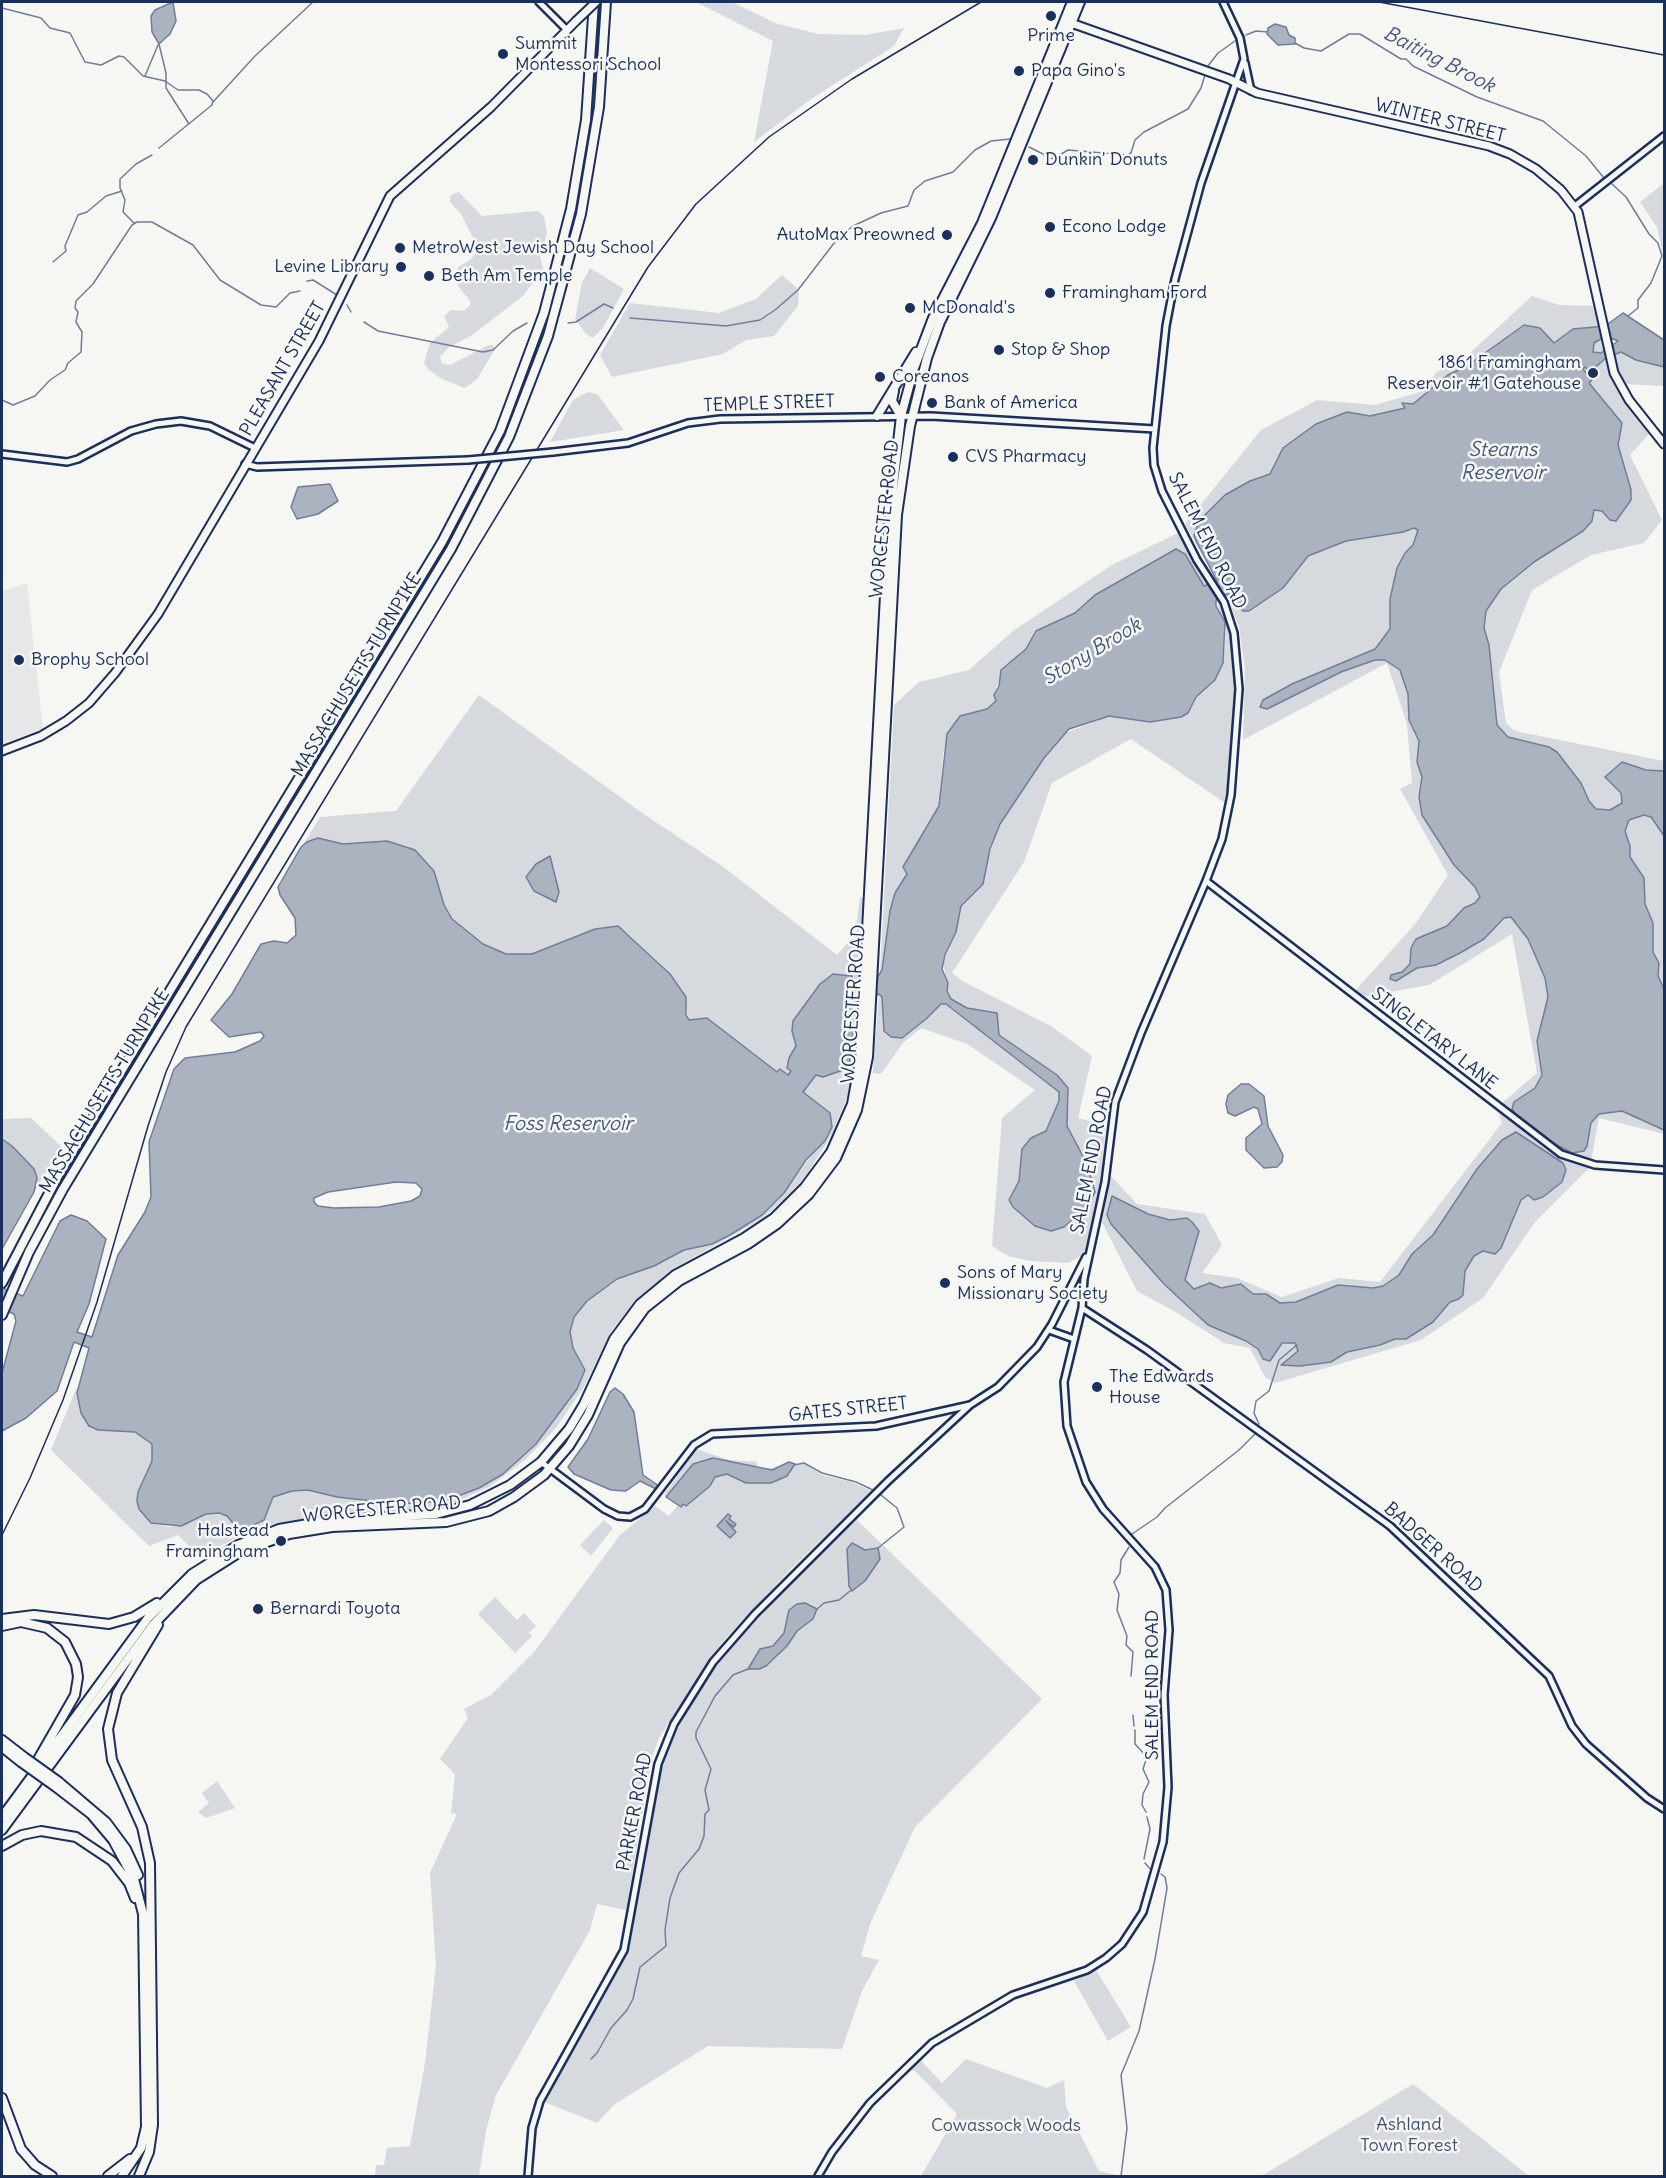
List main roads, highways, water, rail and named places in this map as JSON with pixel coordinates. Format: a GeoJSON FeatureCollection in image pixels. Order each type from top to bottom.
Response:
{"type":"FeatureCollection","features":[{"type":"Feature","properties":{"kind":"highway","name":"MASSACHUSETTS TURNPIKE"},"geometry":{"type":"LineString","coordinates":[[2,1282],[55,1180],[438,550],[500,431],[538,330],[569,218],[587,112],[595,2]]}},
{"type":"Feature","properties":{"kind":"highway","name":"MASSACHUSETTS TURNPIKE"},"geometry":{"type":"LineString","coordinates":[[2,1316],[14,1286],[63,1189],[460,534],[509,437],[548,336],[579,223],[597,125],[606,2]]}},
{"type":"Feature","properties":{"kind":"highway","name":"WORCESTER ROAD"},"geometry":{"type":"LineString","coordinates":[[2,1817],[142,1625],[172,1591],[214,1559],[262,1535],[313,1522],[410,1517],[453,1510],[502,1490],[541,1461],[575,1421],[614,1340],[640,1304],[675,1275],[767,1223],[793,1200],[822,1166],[840,1136],[852,1104],[859,1069],[889,521],[901,416],[925,338],[981,223],[1072,2]]}},
{"type":"Feature","properties":{"kind":"highway","name":"WORCESTER ROAD"},"geometry":{"type":"LineString","coordinates":[[2,1830],[153,1624],[183,1592],[233,1556],[272,1539],[324,1528],[429,1524],[463,1519],[506,1503],[549,1470],[579,1431],[615,1351],[645,1308],[679,1281],[770,1229],[803,1200],[829,1168],[848,1135],[860,1101],[867,1066],[896,522],[912,416],[928,352],[940,322],[991,218],[1080,2]]}},
{"type":"Feature","properties":{"kind":"highway"},"geometry":{"type":"LineString","coordinates":[[877,416],[925,338]]}},
{"type":"Feature","properties":{"kind":"highway"},"geometry":{"type":"LineString","coordinates":[[900,377],[892,399],[901,416]]}},
{"type":"Feature","properties":{"kind":"highway"},"geometry":{"type":"LineString","coordinates":[[2,1619],[33,1615],[113,1623],[141,1614],[172,1591]]}},
{"type":"Feature","properties":{"kind":"highway"},"geometry":{"type":"LineString","coordinates":[[139,2176],[150,2146],[152,1941],[148,1848],[142,1827],[112,1760],[108,1729],[112,1705],[120,1687],[153,1632],[183,1592]]}},
{"type":"Feature","properties":{"kind":"highway"},"geometry":{"type":"LineString","coordinates":[[2,1626],[28,1622],[52,1630],[72,1652],[78,1677],[75,1695],[69,1708],[12,1803]]}},
{"type":"Feature","properties":{"kind":"highway"},"geometry":{"type":"LineString","coordinates":[[2,1740],[22,1760]]}},
{"type":"Feature","properties":{"kind":"highway"},"geometry":{"type":"LineString","coordinates":[[2,1747],[101,1816],[128,1853],[146,1899],[152,1941]]}},
{"type":"Feature","properties":{"kind":"highway"},"geometry":{"type":"LineString","coordinates":[[58,1785],[96,1819],[123,1857],[140,1897],[150,2118],[146,2148],[129,2176]]}},
{"type":"Feature","properties":{"kind":"highway"},"geometry":{"type":"LineString","coordinates":[[2,1846],[22,1835],[49,1831],[72,1835],[98,1849],[117,1866],[132,1888],[141,1921],[144,1949]]}},
{"type":"Feature","properties":{"kind":"highway"},"geometry":{"type":"LineString","coordinates":[[2,2098],[21,2149],[35,2165],[52,2176]]}},
{"type":"Feature","properties":{"kind":"highway"},"geometry":{"type":"LineString","coordinates":[[108,2176],[124,2166],[135,2153],[150,2118]]}},
{"type":"Feature","properties":{"kind":"highway"},"geometry":{"type":"LineString","coordinates":[[122,2176],[141,2148],[150,2118]]}},
{"type":"Feature","properties":{"kind":"main road","name":"PLEASANT STREET"},"geometry":{"type":"LineString","coordinates":[[2,751],[58,726],[101,691],[158,614],[327,326],[390,196],[491,106],[595,2]]}},
{"type":"Feature","properties":{"kind":"main road","name":"WINTER STREET"},"geometry":{"type":"LineString","coordinates":[[1071,22],[1237,83],[1251,91],[1496,148],[1543,174],[1575,206],[1583,225],[1610,363],[1623,391],[1665,444]]}},
{"type":"Feature","properties":{"kind":"water"},"geometry":{"type":"Polygon","coordinates":[[[173,2],[176,21],[170,34],[159,44],[152,32],[151,16],[155,10],[173,2]]]}},
{"type":"Feature","properties":{"kind":"water"},"geometry":{"type":"Polygon","coordinates":[[[1275,24],[1286,27],[1289,35],[1295,38],[1295,44],[1278,45],[1267,34],[1268,28],[1275,24]]]}},
{"type":"Feature","properties":{"kind":"water"},"geometry":{"type":"Polygon","coordinates":[[[1623,313],[1664,340],[1664,367],[1636,360],[1621,352],[1606,358],[1590,372],[1585,367],[1583,369],[1592,380],[1589,383],[1622,423],[1618,445],[1631,490],[1631,500],[1616,521],[1610,520],[1602,511],[1594,510],[1592,521],[1583,531],[1534,562],[1501,589],[1486,611],[1484,628],[1489,645],[1497,725],[1508,737],[1549,747],[1557,752],[1581,783],[1589,801],[1596,809],[1610,810],[1622,803],[1621,793],[1605,777],[1622,762],[1646,770],[1664,771],[1664,836],[1651,817],[1644,815],[1629,820],[1625,831],[1630,846],[1630,857],[1644,878],[1645,904],[1653,923],[1653,952],[1659,963],[1658,976],[1664,989],[1664,1130],[1622,1111],[1599,1114],[1591,1123],[1584,1151],[1572,1153],[1557,1145],[1512,1109],[1514,1102],[1535,1088],[1542,1075],[1537,1041],[1548,997],[1545,978],[1528,939],[1511,917],[1504,918],[1484,939],[1460,953],[1436,965],[1417,968],[1396,981],[1390,979],[1391,975],[1402,972],[1410,964],[1411,948],[1416,939],[1447,926],[1464,908],[1475,903],[1480,897],[1475,887],[1454,865],[1422,815],[1419,797],[1422,777],[1417,762],[1419,741],[1409,720],[1408,694],[1400,670],[1385,660],[1375,660],[1341,672],[1267,709],[1260,707],[1263,700],[1292,684],[1375,649],[1390,629],[1390,599],[1397,568],[1405,553],[1413,545],[1418,530],[1414,528],[1403,532],[1346,541],[1308,556],[1283,588],[1249,611],[1243,611],[1228,594],[1216,600],[1216,606],[1225,622],[1223,663],[1215,680],[1196,697],[1188,713],[1181,717],[1150,722],[1109,716],[1069,729],[1044,758],[1000,824],[990,849],[983,884],[961,906],[956,932],[945,955],[942,969],[951,999],[967,1008],[997,1013],[999,1035],[1057,1075],[1068,1088],[1067,1126],[1087,1164],[1095,1192],[1088,1206],[1064,1227],[1051,1231],[1035,1226],[1013,1207],[1009,1200],[1019,1181],[1022,1149],[1031,1138],[1046,1131],[1059,1101],[1059,1092],[946,1004],[941,1004],[902,1038],[891,1037],[884,1031],[882,997],[879,994],[866,1001],[855,1014],[849,1068],[823,1077],[816,1075],[803,1092],[830,1113],[832,1127],[825,1141],[806,1160],[784,1193],[762,1215],[730,1235],[712,1244],[684,1250],[654,1266],[617,1279],[587,1301],[574,1317],[570,1332],[573,1348],[585,1370],[577,1389],[536,1444],[503,1474],[479,1488],[445,1501],[398,1504],[337,1497],[308,1490],[292,1491],[273,1497],[264,1520],[245,1529],[237,1528],[227,1516],[219,1513],[206,1514],[181,1526],[151,1523],[139,1509],[137,1501],[138,1492],[152,1461],[152,1444],[135,1432],[98,1430],[89,1426],[81,1413],[77,1393],[89,1348],[74,1342],[57,1391],[26,1418],[2,1431],[2,1373],[16,1321],[14,1314],[2,1309],[2,1288],[23,1296],[60,1221],[71,1215],[87,1221],[106,1239],[89,1304],[77,1332],[92,1337],[118,1255],[145,1212],[151,1197],[149,1142],[174,1069],[185,1058],[235,1052],[260,1041],[264,1036],[261,1032],[229,1037],[211,1020],[232,994],[261,944],[274,941],[287,943],[296,935],[295,918],[280,895],[278,887],[301,847],[307,842],[318,838],[343,844],[387,841],[415,850],[434,871],[444,905],[452,919],[483,944],[506,954],[532,954],[595,929],[618,926],[670,974],[686,997],[686,1015],[689,1020],[707,1018],[777,1072],[780,1069],[788,1075],[791,1071],[787,1068],[789,1058],[796,1046],[792,1031],[793,1021],[820,984],[833,974],[852,976],[854,989],[858,991],[875,981],[882,970],[890,911],[895,893],[907,874],[903,867],[939,806],[947,734],[960,716],[987,709],[996,701],[994,695],[999,686],[1001,670],[1026,649],[1036,631],[1075,613],[1095,595],[1176,549],[1185,554],[1204,586],[1217,581],[1194,535],[1199,521],[1225,495],[1250,481],[1270,474],[1283,448],[1316,424],[1347,412],[1370,416],[1405,408],[1402,403],[1413,404],[1448,375],[1467,366],[1524,325],[1540,328],[1554,343],[1573,329],[1605,326],[1623,313]],[[1606,336],[1594,343],[1593,352],[1601,353],[1618,341],[1606,336]],[[396,1182],[328,1192],[314,1198],[314,1202],[318,1206],[334,1208],[379,1207],[411,1201],[420,1196],[422,1189],[416,1183],[396,1182]]]}},
{"type":"Feature","properties":{"kind":"water"},"geometry":{"type":"Polygon","coordinates":[[[330,484],[338,501],[318,514],[297,519],[291,507],[298,487],[330,484]]]}},
{"type":"Feature","properties":{"kind":"water"},"geometry":{"type":"Polygon","coordinates":[[[550,856],[559,892],[556,902],[534,891],[526,877],[536,864],[550,856]]]}},
{"type":"Feature","properties":{"kind":"water"},"geometry":{"type":"Polygon","coordinates":[[[1241,1084],[1249,1084],[1264,1096],[1268,1126],[1283,1155],[1282,1162],[1277,1167],[1264,1168],[1246,1150],[1246,1138],[1262,1124],[1258,1109],[1254,1107],[1235,1116],[1228,1113],[1226,1104],[1228,1095],[1241,1084]]]}},
{"type":"Feature","properties":{"kind":"water"},"geometry":{"type":"Polygon","coordinates":[[[1516,1132],[1563,1163],[1566,1170],[1562,1182],[1543,1197],[1534,1200],[1528,1195],[1521,1200],[1501,1248],[1495,1254],[1483,1251],[1474,1256],[1465,1271],[1463,1295],[1450,1302],[1433,1322],[1406,1339],[1395,1339],[1380,1345],[1347,1352],[1331,1362],[1300,1366],[1281,1365],[1298,1351],[1295,1343],[1282,1343],[1270,1361],[1263,1359],[1258,1349],[1246,1341],[1208,1325],[1164,1284],[1111,1224],[1107,1215],[1112,1196],[1148,1214],[1170,1220],[1187,1218],[1192,1222],[1199,1231],[1185,1280],[1194,1289],[1210,1283],[1221,1288],[1241,1284],[1253,1294],[1266,1294],[1280,1303],[1296,1302],[1338,1285],[1373,1288],[1383,1286],[1399,1275],[1412,1254],[1433,1235],[1477,1169],[1502,1140],[1516,1132]]]}},
{"type":"Feature","properties":{"kind":"water"},"geometry":{"type":"Polygon","coordinates":[[[2,1139],[34,1169],[37,1178],[34,1192],[2,1249],[2,1139]]]}},
{"type":"Feature","properties":{"kind":"water"},"geometry":{"type":"Polygon","coordinates":[[[615,1388],[623,1394],[634,1412],[643,1475],[659,1486],[656,1489],[640,1481],[626,1491],[611,1490],[574,1474],[568,1467],[588,1439],[610,1392],[615,1388]]]}},
{"type":"Feature","properties":{"kind":"water"},"geometry":{"type":"Polygon","coordinates":[[[713,1458],[772,1470],[789,1462],[795,1464],[787,1476],[771,1483],[746,1483],[727,1474],[715,1477],[710,1486],[686,1506],[683,1504],[681,1507],[666,1497],[693,1464],[713,1458]]]}},
{"type":"Feature","properties":{"kind":"water"},"geometry":{"type":"Polygon","coordinates":[[[728,1514],[731,1516],[729,1519],[736,1524],[734,1527],[726,1521],[736,1532],[730,1538],[717,1526],[728,1514]]]}},
{"type":"Feature","properties":{"kind":"water"},"geometry":{"type":"Polygon","coordinates":[[[852,1543],[865,1550],[878,1548],[880,1559],[865,1581],[852,1591],[849,1586],[847,1549],[852,1543]]]}},
{"type":"Feature","properties":{"kind":"water"},"geometry":{"type":"Polygon","coordinates":[[[805,1603],[817,1609],[813,1619],[797,1631],[787,1646],[766,1666],[759,1669],[748,1669],[760,1649],[773,1646],[784,1633],[789,1610],[797,1604],[805,1603]]]}},
{"type":"Feature","properties":{"kind":"waterway"},"geometry":{"type":"LineString","coordinates":[[213,102],[255,56],[313,2]]}},
{"type":"Feature","properties":{"kind":"waterway"},"geometry":{"type":"LineString","coordinates":[[2,8],[41,18],[50,28],[70,33],[85,62],[101,65],[119,56],[124,57],[143,76],[165,81],[178,90],[199,90],[207,94],[213,101],[212,105],[159,148]]}},
{"type":"Feature","properties":{"kind":"waterway","name":"Baiting Brook"},"geometry":{"type":"LineString","coordinates":[[1246,35],[1256,31],[1268,32]]}},
{"type":"Feature","properties":{"kind":"waterway","name":"Baiting Brook"},"geometry":{"type":"LineString","coordinates":[[1295,43],[1304,48],[1321,51],[1349,34],[1360,34],[1401,59],[1406,59],[1413,66],[1477,97],[1543,121],[1586,156],[1604,178]]}},
{"type":"Feature","properties":{"kind":"waterway","name":"Baiting Brook"},"geometry":{"type":"LineString","coordinates":[[1208,66],[1218,53],[1235,41]]}},
{"type":"Feature","properties":{"kind":"waterway"},"geometry":{"type":"LineString","coordinates":[[159,44],[166,73],[166,88],[189,124]]}},
{"type":"Feature","properties":{"kind":"waterway"},"geometry":{"type":"LineString","coordinates":[[145,76],[158,45]]}},
{"type":"Feature","properties":{"kind":"waterway","name":"Baiting Brook"},"geometry":{"type":"LineString","coordinates":[[1029,147],[1053,159],[1068,150],[1127,155],[1131,153],[1135,140],[1144,132],[1188,109],[1201,88],[1205,75]]}},
{"type":"Feature","properties":{"kind":"waterway","name":"Baiting Brook"},"geometry":{"type":"LineString","coordinates":[[630,318],[726,326],[760,320],[798,290],[838,238],[853,226],[881,213],[908,206],[914,190],[925,181],[953,172],[975,150],[991,141],[1010,139]]}},
{"type":"Feature","properties":{"kind":"waterway"},"geometry":{"type":"LineString","coordinates":[[134,223],[123,212],[125,200],[120,188],[120,179],[136,164],[152,155]]}},
{"type":"Feature","properties":{"kind":"waterway","name":"Baiting Brook"},"geometry":{"type":"LineString","coordinates":[[1612,184],[1626,197],[1649,234],[1658,243],[1662,256],[1651,283],[1638,300],[1638,308],[1628,316]]}},
{"type":"Feature","properties":{"kind":"waterway"},"geometry":{"type":"LineString","coordinates":[[53,262],[66,251],[65,246],[78,215],[87,212],[106,196],[122,191]]}},
{"type":"Feature","properties":{"kind":"waterway","name":"Baiting Brook"},"geometry":{"type":"LineString","coordinates":[[2,400],[13,405],[35,396],[50,380],[65,370],[68,363],[81,352],[82,332],[76,322],[78,312],[75,308],[76,301],[93,284],[132,225],[137,222],[152,222],[193,245],[220,280],[261,305],[276,307],[290,293],[300,291]]}},
{"type":"Feature","properties":{"kind":"waterway","name":"Baiting Brook"},"geometry":{"type":"LineString","coordinates":[[307,281],[313,280],[337,295]]}},
{"type":"Feature","properties":{"kind":"waterway","name":"Baiting Brook"},"geometry":{"type":"LineString","coordinates":[[568,323],[576,322],[604,304],[613,308]]}},
{"type":"Feature","properties":{"kind":"waterway","name":"Baiting Brook"},"geometry":{"type":"LineString","coordinates":[[347,305],[351,312]]}},
{"type":"Feature","properties":{"kind":"waterway","name":"Baiting Brook"},"geometry":{"type":"LineString","coordinates":[[364,322],[378,331],[483,352],[493,350],[513,331],[527,323]]}},
{"type":"Feature","properties":{"kind":"waterway"},"geometry":{"type":"LineString","coordinates":[[1259,1424],[1254,1413],[1256,1401],[1269,1391],[1279,1360],[1297,1345]]}},
{"type":"Feature","properties":{"kind":"waterway"},"geometry":{"type":"LineString","coordinates":[[1132,1534],[1157,1517],[1165,1508],[1239,1450],[1255,1434]]}},
{"type":"Feature","properties":{"kind":"waterway"},"geometry":{"type":"LineString","coordinates":[[794,1465],[804,1463],[822,1473],[856,1482],[873,1490]]}},
{"type":"Feature","properties":{"kind":"waterway"},"geometry":{"type":"LineString","coordinates":[[878,1548],[904,1527],[897,1508],[881,1495]]}},
{"type":"Feature","properties":{"kind":"waterway"},"geometry":{"type":"LineString","coordinates":[[1129,1547],[1121,1560],[1120,1573],[1114,1582],[1119,1594],[1117,1610],[1127,1636],[1126,1645],[1133,1652],[1131,1676]]}},
{"type":"Feature","properties":{"kind":"waterway"},"geometry":{"type":"LineString","coordinates":[[817,1609],[824,1603],[839,1600],[850,1591]]}},
{"type":"Feature","properties":{"kind":"waterway"},"geometry":{"type":"LineString","coordinates":[[591,2059],[633,1999],[640,1967],[666,1946],[665,1930],[670,1898],[679,1873],[699,1849],[704,1836],[705,1814],[709,1810],[705,1790],[711,1769],[696,1738],[696,1732],[715,1696],[733,1675],[748,1669]]}},
{"type":"Feature","properties":{"kind":"waterway"},"geometry":{"type":"LineString","coordinates":[[1133,1715],[1134,1726]]}},
{"type":"Feature","properties":{"kind":"waterway"},"geometry":{"type":"LineString","coordinates":[[1135,1730],[1135,1744],[1147,1757],[1143,1769],[1149,1782],[1143,1794],[1142,1805],[1146,1812]]}},
{"type":"Feature","properties":{"kind":"waterway"},"geometry":{"type":"LineString","coordinates":[[1144,1859],[1150,1829],[1147,1817]]}},
{"type":"Feature","properties":{"kind":"waterway"},"geometry":{"type":"LineString","coordinates":[[1145,1863],[1151,1870]]}},
{"type":"Feature","properties":{"kind":"waterway"},"geometry":{"type":"LineString","coordinates":[[1121,2176],[1127,2128],[1121,2075],[1139,2031],[1155,1959],[1167,1888],[1165,1877],[1161,1874]]}},
{"type":"Feature","properties":{"kind":"railway"},"geometry":{"type":"LineString","coordinates":[[2,1535],[30,1478],[63,1400],[97,1302],[148,1126],[166,1072],[186,1027],[648,267],[696,204],[769,137],[852,79],[981,2]]}},
{"type":"Feature","properties":{"kind":"railway"},"geometry":{"type":"LineString","coordinates":[[1379,2],[1664,55]]}},
{"type":"Feature","properties":{"kind":"place","name":"Prime"},"geometry":{"type":"Point","coordinates":[1051,16]}},
{"type":"Feature","properties":{"kind":"place","name":"Summit Montessori School"},"geometry":{"type":"Point","coordinates":[503,54]}},
{"type":"Feature","properties":{"kind":"place","name":"Papa Gino's"},"geometry":{"type":"Point","coordinates":[1019,71]}},
{"type":"Feature","properties":{"kind":"place","name":"Dunkin' Donuts"},"geometry":{"type":"Point","coordinates":[1033,160]}},
{"type":"Feature","properties":{"kind":"place","name":"Econo Lodge"},"geometry":{"type":"Point","coordinates":[1050,227]}},
{"type":"Feature","properties":{"kind":"place","name":"AutoMax Preowned"},"geometry":{"type":"Point","coordinates":[947,235]}},
{"type":"Feature","properties":{"kind":"place","name":"MetroWest Jewish Day School"},"geometry":{"type":"Point","coordinates":[400,248]}},
{"type":"Feature","properties":{"kind":"place","name":"Levine Library"},"geometry":{"type":"Point","coordinates":[401,267]}},
{"type":"Feature","properties":{"kind":"place","name":"Beth Am Temple"},"geometry":{"type":"Point","coordinates":[429,276]}},
{"type":"Feature","properties":{"kind":"place","name":"Framingham Ford"},"geometry":{"type":"Point","coordinates":[1050,293]}},
{"type":"Feature","properties":{"kind":"place","name":"McDonald's"},"geometry":{"type":"Point","coordinates":[910,308]}},
{"type":"Feature","properties":{"kind":"place","name":"Stop & Shop"},"geometry":{"type":"Point","coordinates":[999,350]}},
{"type":"Feature","properties":{"kind":"place","name":"1861 Framingham Reservoir #1 Gatehouse"},"geometry":{"type":"Point","coordinates":[1593,373]}},
{"type":"Feature","properties":{"kind":"place","name":"Coreanos"},"geometry":{"type":"Point","coordinates":[880,377]}},
{"type":"Feature","properties":{"kind":"place","name":"Bank of America"},"geometry":{"type":"Point","coordinates":[932,403]}},
{"type":"Feature","properties":{"kind":"place","name":"CVS Pharmacy"},"geometry":{"type":"Point","coordinates":[953,457]}},
{"type":"Feature","properties":{"kind":"place","name":"Brophy School"},"geometry":{"type":"Point","coordinates":[19,660]}},
{"type":"Feature","properties":{"kind":"place","name":"Sons of Mary Missionary Society"},"geometry":{"type":"Point","coordinates":[945,1283]}},
{"type":"Feature","properties":{"kind":"place","name":"The Edwards House"},"geometry":{"type":"Point","coordinates":[1097,1387]}},
{"type":"Feature","properties":{"kind":"place","name":"Halstead Framingham"},"geometry":{"type":"Point","coordinates":[281,1541]}},
{"type":"Feature","properties":{"kind":"place","name":"Bernardi Toyota"},"geometry":{"type":"Point","coordinates":[258,1609]}},
{"type":"Feature","properties":{"kind":"water label","name":"Stearns Reservoir"},"geometry":{"type":"Point","coordinates":[1503,462]}},
{"type":"Feature","properties":{"kind":"water label","name":"Stony Brook"},"geometry":{"type":"Point","coordinates":[1092,652]}},
{"type":"Feature","properties":{"kind":"water label","name":"Foss Reservoir"},"geometry":{"type":"Point","coordinates":[568,1124]}},
{"type":"Feature","properties":{"kind":"park label","name":"Cowassock Woods"},"geometry":{"type":"Point","coordinates":[1006,2126]}},
{"type":"Feature","properties":{"kind":"park label","name":"Ashland Town Forest"},"geometry":{"type":"Point","coordinates":[1409,2135]}}]}
